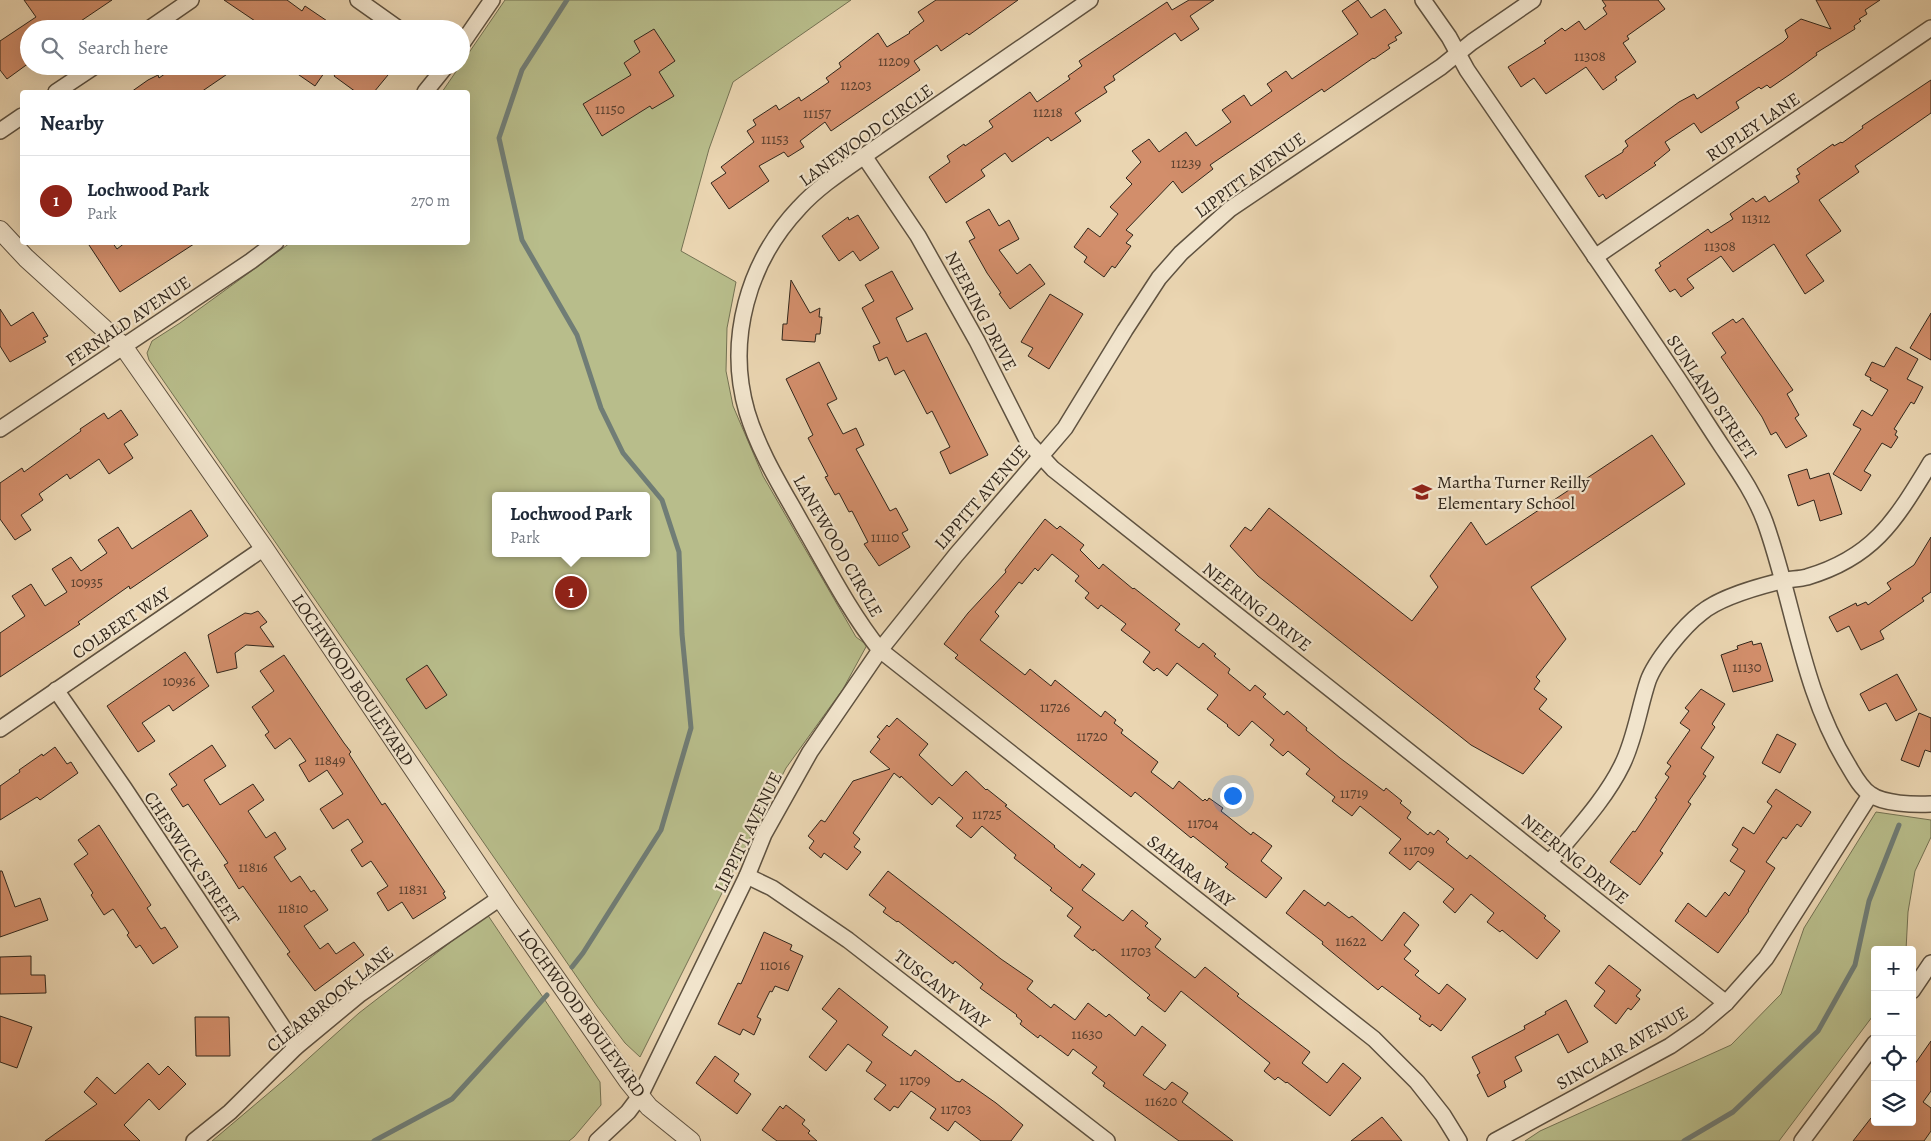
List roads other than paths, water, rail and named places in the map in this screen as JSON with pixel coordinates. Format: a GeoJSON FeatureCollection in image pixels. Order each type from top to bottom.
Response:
{"type":"FeatureCollection","features":[{"type":"Feature","properties":{"kind":"street"},"geometry":{"type":"LineString","coordinates":[[162,20],[191,0]]}},
{"type":"Feature","properties":{"kind":"street"},"geometry":{"type":"LineString","coordinates":[[358,0],[386,20]]}},
{"type":"Feature","properties":{"kind":"street"},"geometry":{"type":"LineString","coordinates":[[470,32],[492,0]]}},
{"type":"Feature","properties":{"kind":"street","name":"LANEWOOD CIRCLE"},"geometry":{"type":"LineString","coordinates":[[880,650],[848,604],[766,460],[747,413],[739,379],[740,328],[750,286],[776,236],[799,207],[831,179],[1090,0]]}},
{"type":"Feature","properties":{"kind":"street","name":"SUNLAND STREET"},"geometry":{"type":"LineString","coordinates":[[1423,0],[1478,85],[1748,485],[1764,520],[1783,581],[1794,631],[1819,707],[1836,746],[1856,778],[1870,795]]}},
{"type":"Feature","properties":{"kind":"street","name":"LIPPITT AVENUE"},"geometry":{"type":"LineString","coordinates":[[597,1141],[628,1112],[640,1096],[747,876],[764,834],[810,752],[880,650],[956,555],[1065,428],[1159,278],[1181,253],[1230,209],[1441,66],[1533,0]]}},
{"type":"Feature","properties":{"kind":"street","name":"RUPLEY LANE"},"geometry":{"type":"LineString","coordinates":[[1595,257],[1931,28]]}},
{"type":"Feature","properties":{"kind":"street"},"geometry":{"type":"LineString","coordinates":[[59,90],[82,75]]}},
{"type":"Feature","properties":{"kind":"street"},"geometry":{"type":"LineString","coordinates":[[427,90],[439,75]]}},
{"type":"Feature","properties":{"kind":"street"},"geometry":{"type":"LineString","coordinates":[[0,131],[20,117]]}},
{"type":"Feature","properties":{"kind":"street","name":"NEERING DRIVE"},"geometry":{"type":"LineString","coordinates":[[864,156],[918,236],[977,342],[1028,442],[1059,474],[1726,1003]]}},
{"type":"Feature","properties":{"kind":"street","name":"LOCHWOOD BOULEVARD"},"geometry":{"type":"LineString","coordinates":[[0,230],[26,258],[123,346],[264,548],[500,898],[640,1096],[659,1116],[691,1141]]}},
{"type":"Feature","properties":{"kind":"street","name":"FERNALD AVENUE"},"geometry":{"type":"LineString","coordinates":[[0,429],[272,245]]}},
{"type":"Feature","properties":{"kind":"street"},"geometry":{"type":"LineString","coordinates":[[1550,862],[1608,788],[1623,764],[1648,679],[1668,648],[1701,612],[1733,595],[1783,581],[1806,577],[1845,563],[1869,547],[1899,514],[1931,462]]}},
{"type":"Feature","properties":{"kind":"street","name":"COLBERT WAY"},"geometry":{"type":"LineString","coordinates":[[0,729],[264,548]]}},
{"type":"Feature","properties":{"kind":"street","name":"SAHARA WAY"},"geometry":{"type":"LineString","coordinates":[[880,650],[1374,1039],[1416,1082],[1442,1115],[1459,1141]]}},
{"type":"Feature","properties":{"kind":"street","name":"CHESWICK STREET"},"geometry":{"type":"LineString","coordinates":[[56,690],[296,1047]]}},
{"type":"Feature","properties":{"kind":"street"},"geometry":{"type":"LineString","coordinates":[[1870,795],[1892,802],[1914,805],[1931,804]]}},
{"type":"Feature","properties":{"kind":"street","name":"SINCLAIR AVENUE"},"geometry":{"type":"LineString","coordinates":[[1495,1141],[1670,1046],[1699,1026],[1726,1003],[1766,958],[1870,795]]}},
{"type":"Feature","properties":{"kind":"street","name":"TUSCANY WAY"},"geometry":{"type":"LineString","coordinates":[[747,876],[772,888],[848,940],[1107,1141]]}},
{"type":"Feature","properties":{"kind":"street","name":"CLEARBROOK LANE"},"geometry":{"type":"LineString","coordinates":[[194,1141],[230,1112],[296,1047],[360,994],[500,898]]}},
{"type":"Feature","properties":{"kind":"street"},"geometry":{"type":"LineString","coordinates":[[1913,991],[1931,963]]}},
{"type":"Feature","properties":{"kind":"street"},"geometry":{"type":"LineString","coordinates":[[1802,1141],[1871,1048]]}},
{"type":"Feature","properties":{"kind":"waterway"},"geometry":{"type":"LineString","coordinates":[[567,0],[522,70],[499,138],[522,240],[577,335],[601,408],[623,453],[662,500],[679,552],[682,634],[691,728],[661,830],[583,953],[572,967]]}},
{"type":"Feature","properties":{"kind":"waterway"},"geometry":{"type":"LineString","coordinates":[[1684,1141],[1733,1112],[1818,1031],[1855,965],[1869,901],[1899,825]]}},
{"type":"Feature","properties":{"kind":"waterway"},"geometry":{"type":"LineString","coordinates":[[374,1141],[452,1099],[547,995]]}},
{"type":"Feature","properties":{"kind":"place","name":"Martha Turner Reilly Elementary School"},"geometry":{"type":"Point","coordinates":[1422,492]}},
{"type":"Feature","properties":{"kind":"place","name":"Lochwood Park"},"geometry":{"type":"Point","coordinates":[571,592]}}]}
